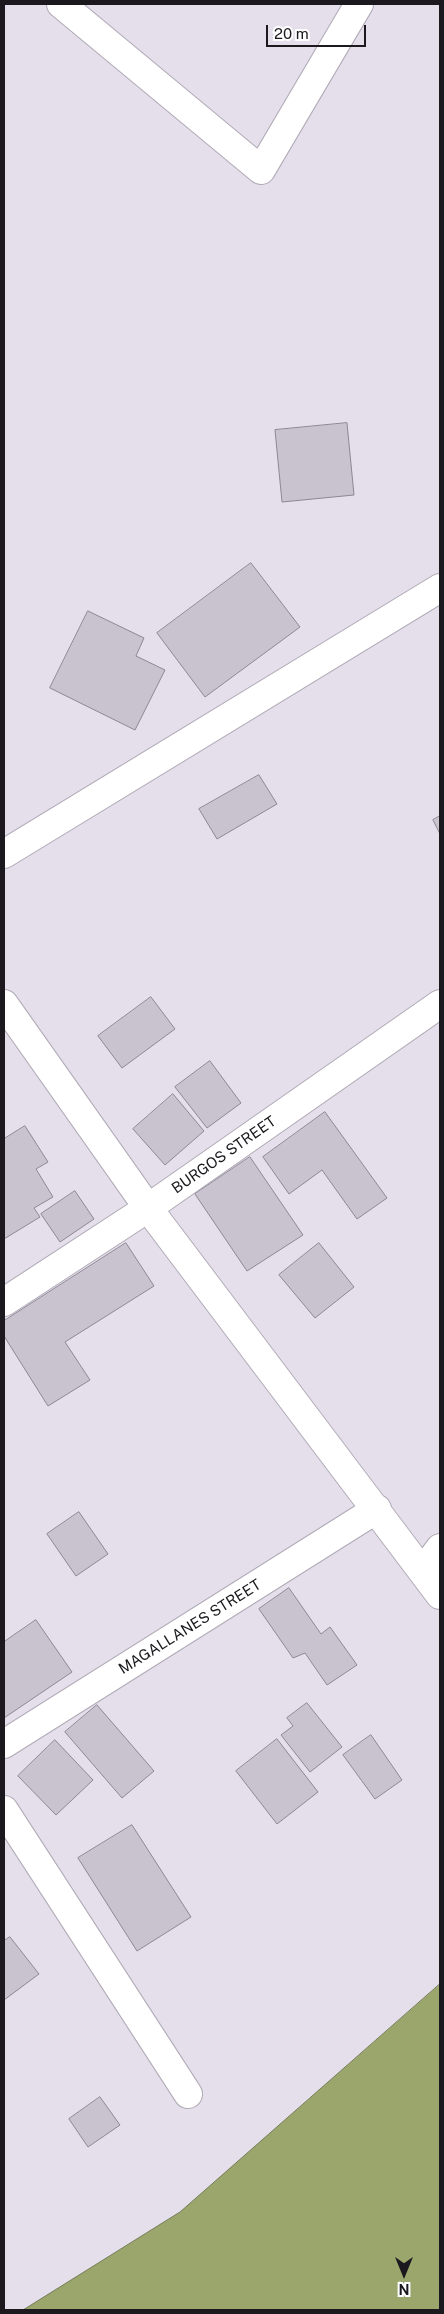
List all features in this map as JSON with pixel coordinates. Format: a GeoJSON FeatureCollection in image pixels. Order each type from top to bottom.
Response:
{"type":"FeatureCollection","features":[{"type":"Feature","properties":{"kind":"street"},"geometry":{"type":"LineString","coordinates":[[61,4],[261,170],[359,4]]}},
{"type":"Feature","properties":{"kind":"street"},"geometry":{"type":"LineString","coordinates":[[4,854],[440,588]]}},
{"type":"Feature","properties":{"kind":"street"},"geometry":{"type":"LineString","coordinates":[[4,1004],[148,1208],[377,1509],[440,1595]]}},
{"type":"Feature","properties":{"kind":"street","name":"BURGOS STREET"},"geometry":{"type":"LineString","coordinates":[[4,1302],[148,1208],[440,1004]]}},
{"type":"Feature","properties":{"kind":"street","name":"MAGALLANES STREET"},"geometry":{"type":"LineString","coordinates":[[4,1744],[377,1509]]}},
{"type":"Feature","properties":{"kind":"street"},"geometry":{"type":"LineString","coordinates":[[422,1571],[440,1548]]}},
{"type":"Feature","properties":{"kind":"street"},"geometry":{"type":"LineString","coordinates":[[4,1810],[188,2094]]}},
{"type":"Feature","properties":{"kind":"shaded area"},"geometry":{"type":"Polygon","coordinates":[[[440,1984],[440,2310],[23,2310],[180,2212],[440,1984]]]}},
{"type":"Feature","properties":{"kind":"building"},"geometry":{"type":"Polygon","coordinates":[[[347,423],[354,495],[282,502],[275,430],[347,423]]]}},
{"type":"Feature","properties":{"kind":"building"},"geometry":{"type":"Polygon","coordinates":[[[251,563],[300,627],[205,697],[157,633],[251,563]]]}},
{"type":"Feature","properties":{"kind":"building"},"geometry":{"type":"Polygon","coordinates":[[[88,611],[144,638],[136,656],[165,670],[135,730],[50,688],[88,611]]]}},
{"type":"Feature","properties":{"kind":"building"},"geometry":{"type":"Polygon","coordinates":[[[259,775],[277,804],[217,839],[199,809],[259,775]]]}},
{"type":"Feature","properties":{"kind":"building"},"geometry":{"type":"Polygon","coordinates":[[[440,816],[440,834],[433,820],[440,816]]]}},
{"type":"Feature","properties":{"kind":"building"},"geometry":{"type":"Polygon","coordinates":[[[151,997],[175,1029],[122,1068],[98,1036],[151,997]]]}},
{"type":"Feature","properties":{"kind":"building"},"geometry":{"type":"Polygon","coordinates":[[[210,1061],[241,1103],[207,1128],[175,1087],[210,1061]]]}},
{"type":"Feature","properties":{"kind":"building"},"geometry":{"type":"Polygon","coordinates":[[[173,1094],[204,1131],[165,1165],[133,1129],[173,1094]]]}},
{"type":"Feature","properties":{"kind":"building"},"geometry":{"type":"Polygon","coordinates":[[[325,1112],[387,1198],[357,1219],[322,1170],[289,1194],[263,1157],[325,1112]]]}},
{"type":"Feature","properties":{"kind":"building"},"geometry":{"type":"Polygon","coordinates":[[[25,1126],[48,1162],[36,1169],[53,1197],[34,1208],[40,1217],[4,1239],[4,1139],[25,1126]]]}},
{"type":"Feature","properties":{"kind":"building"},"geometry":{"type":"Polygon","coordinates":[[[250,1157],[303,1235],[247,1271],[195,1194],[250,1157]]]}},
{"type":"Feature","properties":{"kind":"building"},"geometry":{"type":"Polygon","coordinates":[[[75,1191],[94,1219],[60,1242],[41,1214],[75,1191]]]}},
{"type":"Feature","properties":{"kind":"building"},"geometry":{"type":"Polygon","coordinates":[[[126,1243],[154,1286],[65,1342],[90,1380],[48,1406],[4,1336],[4,1321],[126,1243]]]}},
{"type":"Feature","properties":{"kind":"building"},"geometry":{"type":"Polygon","coordinates":[[[319,1243],[354,1287],[315,1318],[279,1275],[319,1243]]]}},
{"type":"Feature","properties":{"kind":"building"},"geometry":{"type":"Polygon","coordinates":[[[79,1512],[108,1554],[76,1576],[47,1534],[79,1512]]]}},
{"type":"Feature","properties":{"kind":"building"},"geometry":{"type":"Polygon","coordinates":[[[289,1588],[321,1634],[330,1627],[357,1665],[327,1685],[305,1653],[293,1658],[259,1609],[289,1588]]]}},
{"type":"Feature","properties":{"kind":"building"},"geometry":{"type":"Polygon","coordinates":[[[36,1620],[72,1672],[4,1718],[4,1642],[36,1620]]]}},
{"type":"Feature","properties":{"kind":"building"},"geometry":{"type":"Polygon","coordinates":[[[307,1703],[342,1747],[310,1772],[281,1735],[293,1726],[287,1718],[307,1703]]]}},
{"type":"Feature","properties":{"kind":"building"},"geometry":{"type":"Polygon","coordinates":[[[97,1705],[154,1771],[122,1798],[65,1732],[97,1705]]]}},
{"type":"Feature","properties":{"kind":"building"},"geometry":{"type":"Polygon","coordinates":[[[371,1735],[402,1780],[375,1799],[343,1755],[371,1735]]]}},
{"type":"Feature","properties":{"kind":"building"},"geometry":{"type":"Polygon","coordinates":[[[277,1739],[318,1792],[277,1824],[236,1771],[277,1739]]]}},
{"type":"Feature","properties":{"kind":"building"},"geometry":{"type":"Polygon","coordinates":[[[55,1740],[93,1780],[56,1815],[18,1776],[55,1740]]]}},
{"type":"Feature","properties":{"kind":"building"},"geometry":{"type":"Polygon","coordinates":[[[132,1825],[191,1917],[137,1951],[78,1858],[132,1825]]]}},
{"type":"Feature","properties":{"kind":"building"},"geometry":{"type":"Polygon","coordinates":[[[10,1937],[39,1974],[4,2000],[4,1941],[10,1937]]]}},
{"type":"Feature","properties":{"kind":"building"},"geometry":{"type":"Polygon","coordinates":[[[100,2097],[120,2125],[88,2147],[69,2119],[100,2097]]]}}]}
